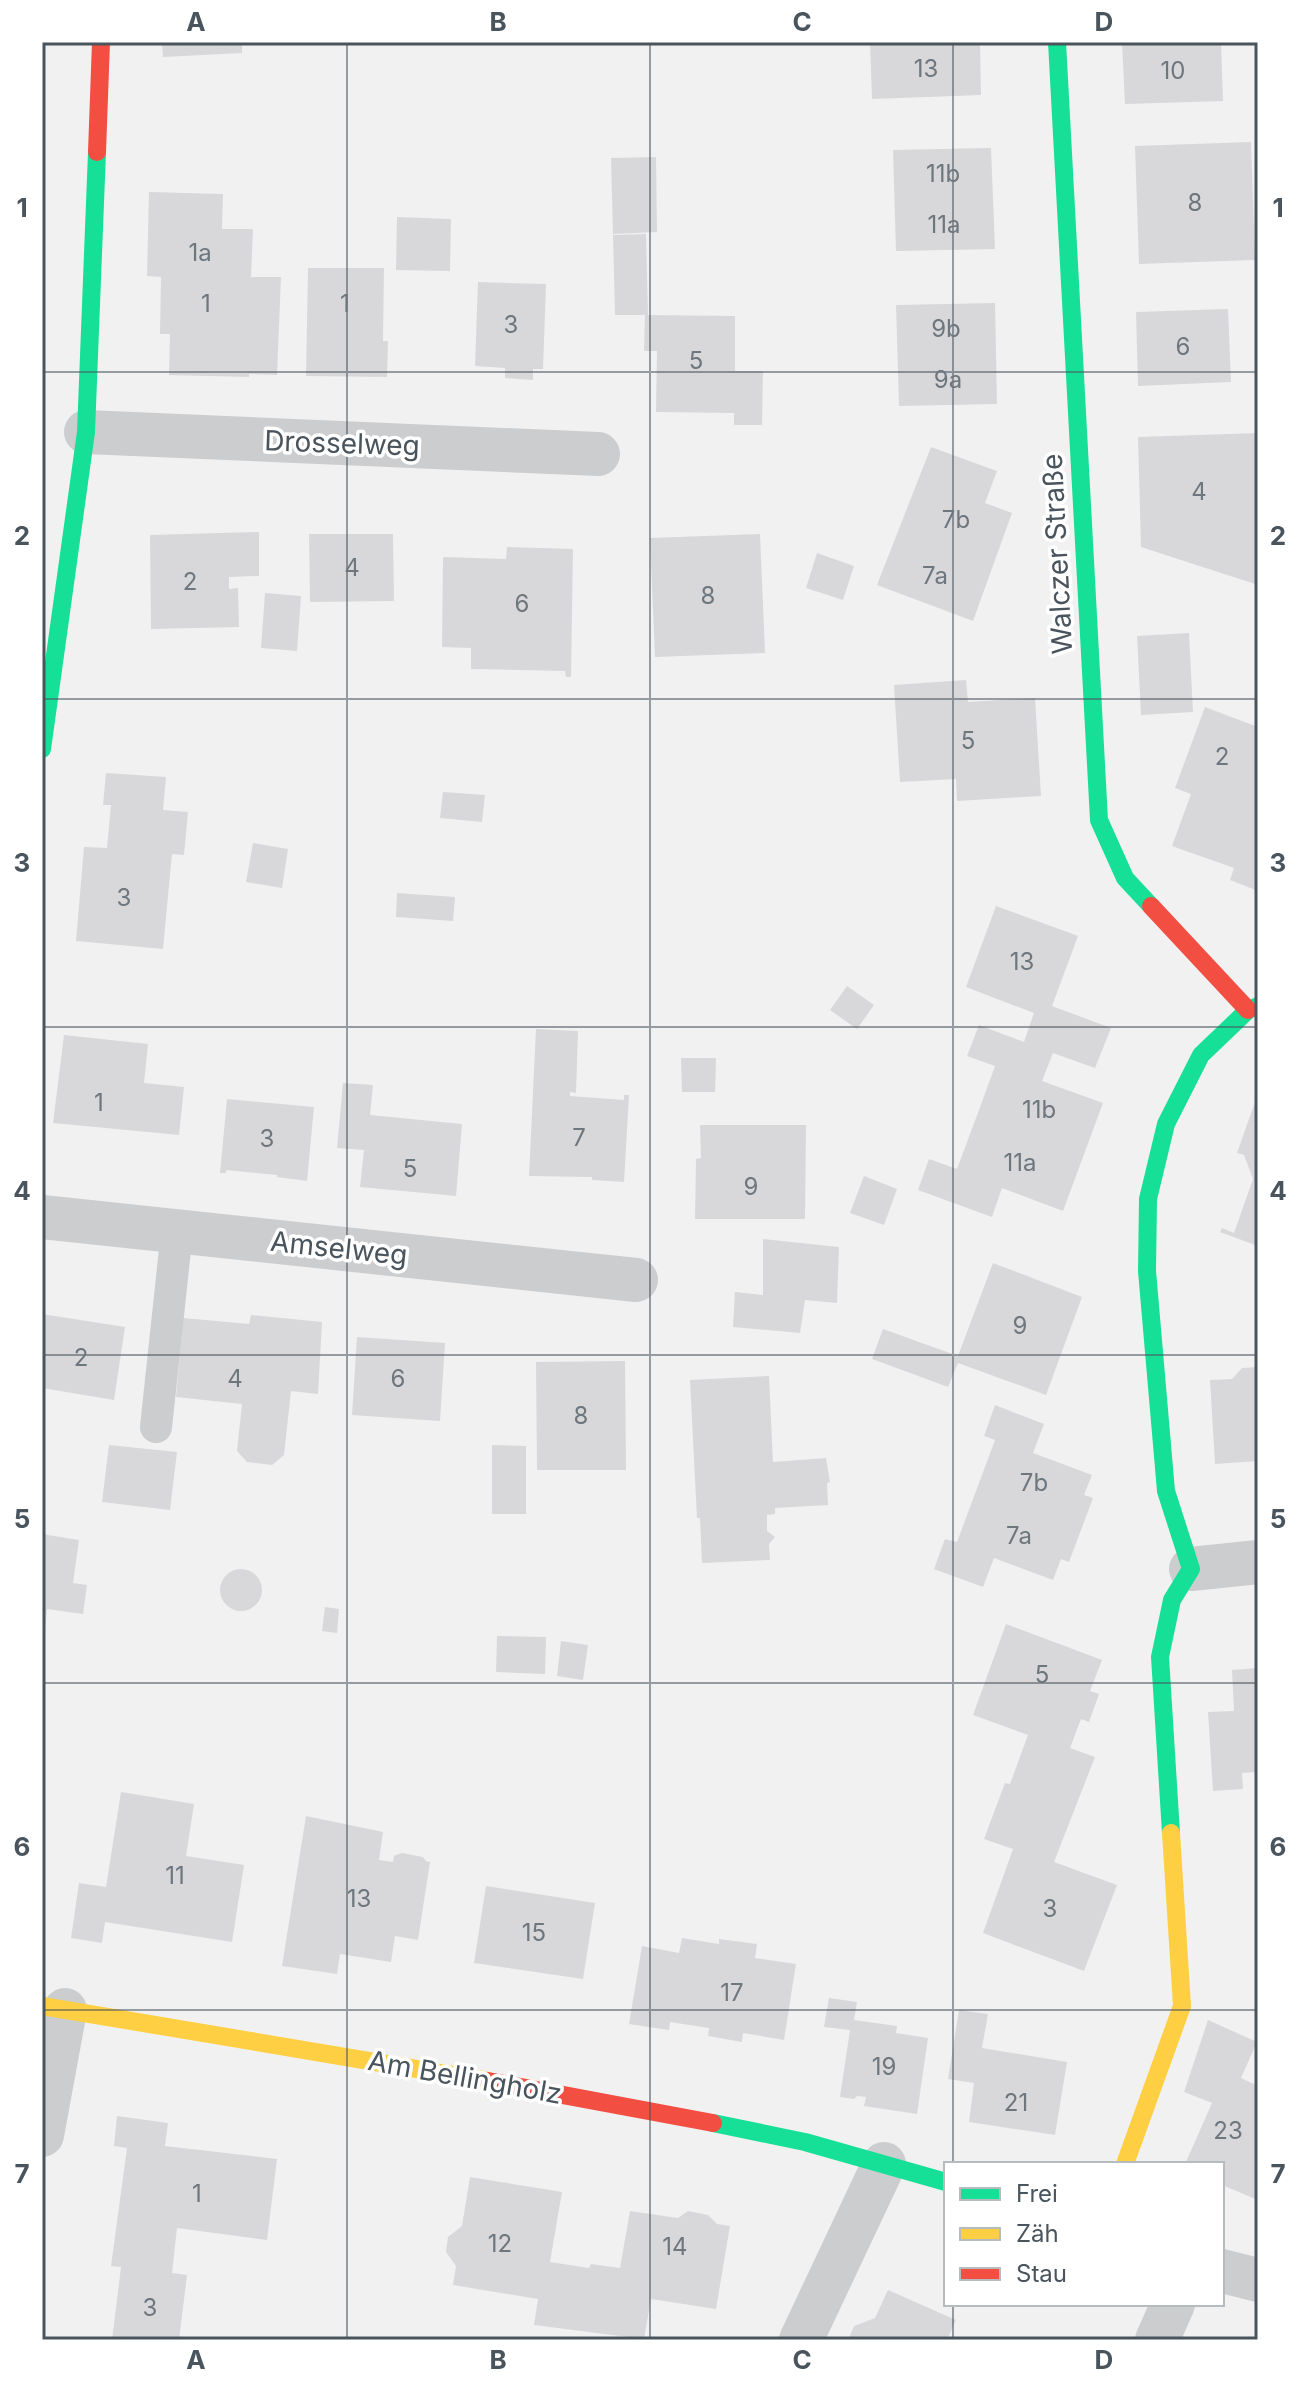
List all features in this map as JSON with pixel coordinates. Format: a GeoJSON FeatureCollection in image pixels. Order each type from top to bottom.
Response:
{"type":"FeatureCollection","features":[{"type":"Feature","properties":{"kind":"street"},"geometry":{"type":"LineString","coordinates":[[42,749],[86,432],[101,42]]}},
{"type":"Feature","properties":{"kind":"street","name":"Walczer Straße"},"geometry":{"type":"LineString","coordinates":[[1057,42],[1099,820],[1125,878],[1253,1008]]}},
{"type":"Feature","properties":{"kind":"street","name":"Drosselweg"},"geometry":{"type":"LineString","coordinates":[[86,432],[598,454]]}},
{"type":"Feature","properties":{"kind":"street"},"geometry":{"type":"LineString","coordinates":[[1126,2162],[1182,2006],[1160,1657],[1172,1600],[1191,1569],[1166,1491],[1147,1271],[1148,1199],[1166,1124],[1201,1055],[1253,1008]]}},
{"type":"Feature","properties":{"kind":"street","name":"Amselweg"},"geometry":{"type":"LineString","coordinates":[[42,1217],[636,1280]]}},
{"type":"Feature","properties":{"kind":"street"},"geometry":{"type":"LineString","coordinates":[[1191,1569],[1258,1562]]}},
{"type":"Feature","properties":{"kind":"street"},"geometry":{"type":"LineString","coordinates":[[42,2135],[53,2008]]}},
{"type":"Feature","properties":{"kind":"street","name":"Am Bellingholz"},"geometry":{"type":"LineString","coordinates":[[53,2008],[604,2101],[805,2142],[944,2181]]}},
{"type":"Feature","properties":{"kind":"street"},"geometry":{"type":"LineString","coordinates":[[801,2340],[884,2164]]}},
{"type":"Feature","properties":{"kind":"street"},"geometry":{"type":"LineString","coordinates":[[1224,2272],[1258,2280]]}},
{"type":"Feature","properties":{"kind":"street"},"geometry":{"type":"LineString","coordinates":[[1157,2340],[1172,2306]]}},
{"type":"Feature","properties":{"kind":"lane"},"geometry":{"type":"LineString","coordinates":[[156,1427],[177,1231]]}},
{"type":"Feature","properties":{"kind":"building"},"geometry":{"type":"Polygon","coordinates":[[[162,42],[242,42],[242,53],[163,57],[162,42]]]}},
{"type":"Feature","properties":{"kind":"building"},"geometry":{"type":"Polygon","coordinates":[[[870,42],[980,42],[981,95],[872,99],[870,42]]]}},
{"type":"Feature","properties":{"kind":"building"},"geometry":{"type":"Polygon","coordinates":[[[1122,42],[1221,42],[1223,101],[1125,104],[1122,42]]]}},
{"type":"Feature","properties":{"kind":"building"},"geometry":{"type":"Polygon","coordinates":[[[1251,142],[1255,260],[1139,264],[1135,146],[1251,142]]]}},
{"type":"Feature","properties":{"kind":"building"},"geometry":{"type":"Polygon","coordinates":[[[991,148],[995,249],[896,251],[893,150],[991,148]]]}},
{"type":"Feature","properties":{"kind":"building"},"geometry":{"type":"Polygon","coordinates":[[[656,157],[657,232],[613,234],[611,158],[656,157]]]}},
{"type":"Feature","properties":{"kind":"building"},"geometry":{"type":"Polygon","coordinates":[[[149,192],[223,194],[222,229],[253,229],[251,277],[281,277],[277,375],[169,375],[170,334],[160,334],[161,277],[147,276],[149,192]]]}},
{"type":"Feature","properties":{"kind":"building"},"geometry":{"type":"Polygon","coordinates":[[[397,217],[451,219],[450,271],[396,270],[397,217]]]}},
{"type":"Feature","properties":{"kind":"building"},"geometry":{"type":"Polygon","coordinates":[[[646,234],[648,315],[615,315],[613,235],[646,234]]]}},
{"type":"Feature","properties":{"kind":"building"},"geometry":{"type":"Polygon","coordinates":[[[308,268],[384,268],[383,341],[388,341],[387,377],[306,376],[308,268]]]}},
{"type":"Feature","properties":{"kind":"building"},"geometry":{"type":"Polygon","coordinates":[[[478,282],[546,284],[543,369],[533,369],[533,380],[505,378],[505,368],[475,366],[478,282]]]}},
{"type":"Feature","properties":{"kind":"building"},"geometry":{"type":"Polygon","coordinates":[[[995,303],[997,404],[899,406],[896,305],[995,303]]]}},
{"type":"Feature","properties":{"kind":"building"},"geometry":{"type":"Polygon","coordinates":[[[1228,309],[1231,382],[1138,386],[1136,312],[1228,309]]]}},
{"type":"Feature","properties":{"kind":"building"},"geometry":{"type":"Polygon","coordinates":[[[645,315],[735,316],[735,371],[763,371],[762,425],[734,425],[734,413],[656,412],[657,351],[644,351],[645,315]]]}},
{"type":"Feature","properties":{"kind":"building"},"geometry":{"type":"Polygon","coordinates":[[[1258,433],[1258,585],[1141,547],[1138,437],[1258,433]]]}},
{"type":"Feature","properties":{"kind":"building"},"geometry":{"type":"Polygon","coordinates":[[[931,447],[997,471],[985,503],[1012,513],[973,621],[877,585],[931,447]]]}},
{"type":"Feature","properties":{"kind":"building"},"geometry":{"type":"Polygon","coordinates":[[[259,532],[259,576],[229,577],[229,589],[238,588],[239,627],[151,629],[150,535],[259,532]]]}},
{"type":"Feature","properties":{"kind":"building"},"geometry":{"type":"Polygon","coordinates":[[[309,534],[393,534],[394,601],[310,602],[309,534]]]}},
{"type":"Feature","properties":{"kind":"building"},"geometry":{"type":"Polygon","coordinates":[[[760,534],[765,653],[655,657],[650,538],[760,534]]]}},
{"type":"Feature","properties":{"kind":"building"},"geometry":{"type":"Polygon","coordinates":[[[507,547],[573,549],[571,677],[566,677],[565,671],[471,669],[471,648],[442,647],[443,557],[506,559],[507,547]]]}},
{"type":"Feature","properties":{"kind":"building"},"geometry":{"type":"Polygon","coordinates":[[[817,553],[854,566],[843,600],[806,588],[817,553]]]}},
{"type":"Feature","properties":{"kind":"building"},"geometry":{"type":"Polygon","coordinates":[[[265,593],[301,596],[297,651],[261,648],[265,593]]]}},
{"type":"Feature","properties":{"kind":"building"},"geometry":{"type":"Polygon","coordinates":[[[1189,633],[1193,712],[1141,715],[1137,636],[1189,633]]]}},
{"type":"Feature","properties":{"kind":"building"},"geometry":{"type":"Polygon","coordinates":[[[966,680],[968,702],[1035,698],[1041,796],[957,801],[956,779],[900,782],[894,685],[966,680]]]}},
{"type":"Feature","properties":{"kind":"building"},"geometry":{"type":"Polygon","coordinates":[[[1205,707],[1258,727],[1258,891],[1230,880],[1234,868],[1172,846],[1191,794],[1175,788],[1205,707]]]}},
{"type":"Feature","properties":{"kind":"building"},"geometry":{"type":"Polygon","coordinates":[[[106,773],[166,777],[163,810],[188,812],[184,855],[172,854],[163,949],[76,941],[84,847],[107,848],[111,805],[103,805],[106,773]]]}},
{"type":"Feature","properties":{"kind":"building"},"geometry":{"type":"Polygon","coordinates":[[[443,792],[485,795],[482,822],[440,818],[443,792]]]}},
{"type":"Feature","properties":{"kind":"building"},"geometry":{"type":"Polygon","coordinates":[[[253,843],[288,849],[282,888],[246,882],[253,843]]]}},
{"type":"Feature","properties":{"kind":"building"},"geometry":{"type":"Polygon","coordinates":[[[397,893],[455,897],[453,921],[396,917],[397,893]]]}},
{"type":"Feature","properties":{"kind":"building"},"geometry":{"type":"Polygon","coordinates":[[[996,906],[1078,936],[1052,1006],[1111,1028],[1095,1068],[1053,1053],[1042,1081],[1103,1103],[1063,1211],[1002,1188],[992,1217],[918,1190],[929,1159],[957,1169],[976,1118],[995,1066],[967,1056],[979,1025],[1024,1042],[1034,1013],[966,987],[996,906]]]}},
{"type":"Feature","properties":{"kind":"building"},"geometry":{"type":"Polygon","coordinates":[[[847,986],[874,1005],[857,1029],[830,1010],[847,986]]]}},
{"type":"Feature","properties":{"kind":"building"},"geometry":{"type":"Polygon","coordinates":[[[536,1029],[578,1031],[576,1093],[570,1092],[570,1096],[624,1100],[624,1095],[629,1095],[624,1182],[592,1180],[592,1177],[529,1176],[536,1029]]]}},
{"type":"Feature","properties":{"kind":"building"},"geometry":{"type":"Polygon","coordinates":[[[64,1035],[148,1044],[144,1083],[184,1087],[179,1135],[53,1123],[64,1035]]]}},
{"type":"Feature","properties":{"kind":"building"},"geometry":{"type":"Polygon","coordinates":[[[681,1058],[716,1058],[715,1092],[682,1092],[681,1058]]]}},
{"type":"Feature","properties":{"kind":"building"},"geometry":{"type":"Polygon","coordinates":[[[343,1083],[373,1085],[370,1115],[462,1124],[456,1196],[360,1187],[364,1150],[337,1148],[343,1083]]]}},
{"type":"Feature","properties":{"kind":"building"},"geometry":{"type":"Polygon","coordinates":[[[227,1099],[314,1107],[307,1181],[226,1170],[226,1173],[220,1173],[227,1099]]]}},
{"type":"Feature","properties":{"kind":"building"},"geometry":{"type":"Polygon","coordinates":[[[1255,1102],[1258,1103],[1258,1246],[1220,1232],[1222,1228],[1234,1233],[1253,1179],[1244,1155],[1237,1153],[1255,1102]]]}},
{"type":"Feature","properties":{"kind":"building"},"geometry":{"type":"Polygon","coordinates":[[[700,1125],[806,1125],[805,1219],[695,1219],[696,1159],[701,1158],[700,1125]]]}},
{"type":"Feature","properties":{"kind":"building"},"geometry":{"type":"Polygon","coordinates":[[[864,1176],[897,1189],[884,1225],[850,1213],[864,1176]]]}},
{"type":"Feature","properties":{"kind":"building"},"geometry":{"type":"Polygon","coordinates":[[[763,1239],[839,1247],[837,1303],[805,1300],[800,1333],[733,1327],[735,1292],[763,1295],[763,1239]]]}},
{"type":"Feature","properties":{"kind":"building"},"geometry":{"type":"Polygon","coordinates":[[[993,1263],[1082,1297],[1046,1395],[958,1363],[948,1387],[872,1359],[883,1329],[958,1356],[993,1263]]]}},
{"type":"Feature","properties":{"kind":"building"},"geometry":{"type":"Polygon","coordinates":[[[42,1314],[125,1327],[114,1400],[42,1388],[42,1314]]]}},
{"type":"Feature","properties":{"kind":"building"},"geometry":{"type":"Polygon","coordinates":[[[251,1315],[322,1322],[318,1394],[291,1391],[284,1455],[272,1465],[247,1462],[237,1451],[242,1404],[176,1397],[183,1318],[249,1324],[251,1315]]]}},
{"type":"Feature","properties":{"kind":"building"},"geometry":{"type":"Polygon","coordinates":[[[357,1337],[445,1343],[440,1421],[352,1415],[357,1337]]]}},
{"type":"Feature","properties":{"kind":"building"},"geometry":{"type":"Polygon","coordinates":[[[625,1361],[626,1470],[537,1470],[536,1362],[625,1361]]]}},
{"type":"Feature","properties":{"kind":"building"},"geometry":{"type":"Polygon","coordinates":[[[1258,1367],[1258,1461],[1215,1464],[1210,1380],[1232,1379],[1242,1368],[1258,1367]]]}},
{"type":"Feature","properties":{"kind":"building"},"geometry":{"type":"Polygon","coordinates":[[[769,1376],[773,1462],[826,1458],[830,1482],[827,1483],[828,1505],[775,1508],[775,1514],[767,1515],[767,1531],[775,1537],[769,1544],[770,1560],[702,1563],[690,1380],[769,1376]]]}},
{"type":"Feature","properties":{"kind":"building"},"geometry":{"type":"Polygon","coordinates":[[[995,1405],[1044,1424],[1033,1453],[1092,1475],[1084,1495],[1093,1498],[1069,1562],[1061,1559],[1053,1580],[994,1558],[983,1587],[934,1569],[945,1539],[957,1542],[995,1440],[984,1436],[995,1405]]]}},
{"type":"Feature","properties":{"kind":"building"},"geometry":{"type":"Polygon","coordinates":[[[109,1445],[177,1452],[170,1510],[102,1502],[109,1445]]]}},
{"type":"Feature","properties":{"kind":"building"},"geometry":{"type":"Polygon","coordinates":[[[492,1445],[526,1446],[526,1514],[492,1514],[492,1445]]]}},
{"type":"Feature","properties":{"kind":"building"},"geometry":{"type":"Polygon","coordinates":[[[42,1534],[79,1540],[73,1583],[87,1585],[83,1614],[47,1609],[44,1638],[42,1534]]]}},
{"type":"Feature","properties":{"kind":"building"},"geometry":{"type":"Polygon","coordinates":[[[241,1569],[256,1575],[262,1590],[256,1605],[241,1611],[226,1605],[220,1590],[226,1575],[241,1569]]]}},
{"type":"Feature","properties":{"kind":"building"},"geometry":{"type":"Polygon","coordinates":[[[325,1607],[339,1609],[337,1633],[322,1631],[325,1607]]]}},
{"type":"Feature","properties":{"kind":"building"},"geometry":{"type":"Polygon","coordinates":[[[1006,1624],[1102,1660],[1090,1691],[1099,1694],[1089,1722],[1081,1719],[1070,1748],[1095,1757],[1054,1862],[1117,1885],[1084,1971],[983,1933],[1013,1849],[984,1839],[1005,1783],[1010,1784],[1028,1735],[973,1715],[1006,1624]]]}},
{"type":"Feature","properties":{"kind":"building"},"geometry":{"type":"Polygon","coordinates":[[[497,1636],[546,1637],[545,1674],[496,1672],[497,1636]]]}},
{"type":"Feature","properties":{"kind":"building"},"geometry":{"type":"Polygon","coordinates":[[[561,1641],[588,1645],[583,1680],[557,1676],[561,1641]]]}},
{"type":"Feature","properties":{"kind":"building"},"geometry":{"type":"Polygon","coordinates":[[[1258,1668],[1258,1772],[1242,1773],[1243,1789],[1213,1791],[1208,1712],[1234,1711],[1232,1670],[1258,1668]]]}},
{"type":"Feature","properties":{"kind":"building"},"geometry":{"type":"Polygon","coordinates":[[[121,1792],[194,1804],[186,1856],[244,1865],[232,1942],[105,1922],[102,1943],[71,1938],[79,1883],[106,1887],[121,1792]]]}},
{"type":"Feature","properties":{"kind":"building"},"geometry":{"type":"Polygon","coordinates":[[[306,1816],[383,1832],[379,1860],[393,1862],[394,1856],[402,1853],[423,1857],[430,1862],[418,1940],[395,1936],[391,1962],[340,1954],[337,1974],[282,1966],[306,1816]]]}},
{"type":"Feature","properties":{"kind":"building"},"geometry":{"type":"Polygon","coordinates":[[[486,1886],[595,1903],[583,1979],[474,1963],[486,1886]]]}},
{"type":"Feature","properties":{"kind":"building"},"geometry":{"type":"Polygon","coordinates":[[[682,1938],[719,1944],[719,1939],[757,1944],[755,1958],[796,1964],[784,2040],[743,2033],[742,2042],[708,2036],[709,2028],[670,2022],[669,2030],[629,2024],[642,1946],[679,1953],[682,1938]]]}},
{"type":"Feature","properties":{"kind":"building"},"geometry":{"type":"Polygon","coordinates":[[[829,1998],[857,2002],[854,2020],[897,2026],[896,2033],[928,2038],[917,2114],[864,2106],[866,2097],[840,2097],[850,2030],[824,2027],[829,1998]]]}},
{"type":"Feature","properties":{"kind":"building"},"geometry":{"type":"Polygon","coordinates":[[[959,2010],[988,2014],[982,2048],[1067,2062],[1055,2135],[969,2122],[974,2083],[948,2079],[959,2010]]]}},
{"type":"Feature","properties":{"kind":"building"},"geometry":{"type":"Polygon","coordinates":[[[1208,2020],[1257,2042],[1241,2078],[1258,2086],[1258,2200],[1224,2186],[1224,2162],[1186,2162],[1212,2103],[1184,2092],[1208,2020]]]}},
{"type":"Feature","properties":{"kind":"building"},"geometry":{"type":"Polygon","coordinates":[[[117,2116],[168,2123],[165,2146],[277,2159],[267,2240],[177,2228],[172,2273],[187,2275],[179,2340],[112,2340],[121,2267],[111,2266],[127,2148],[114,2146],[117,2116]]]}},
{"type":"Feature","properties":{"kind":"building"},"geometry":{"type":"Polygon","coordinates":[[[470,2177],[562,2192],[550,2262],[589,2268],[591,2264],[620,2268],[630,2211],[678,2218],[688,2211],[708,2215],[717,2224],[730,2226],[716,2309],[651,2299],[644,2339],[534,2325],[538,2299],[453,2285],[456,2266],[446,2252],[448,2237],[462,2226],[470,2177]]]}},
{"type":"Feature","properties":{"kind":"building"},"geometry":{"type":"Polygon","coordinates":[[[888,2290],[956,2320],[947,2340],[848,2340],[854,2326],[875,2318],[888,2290]]]}},
{"type":"Feature","properties":{"kind":"traffic: fast"},"geometry":{"type":"LineString","coordinates":[[1057,42],[1099,820],[1125,878],[1151,906]]}},
{"type":"Feature","properties":{"kind":"traffic: fast"},"geometry":{"type":"LineString","coordinates":[[42,749],[86,432],[97,152]]}},
{"type":"Feature","properties":{"kind":"traffic: fast"},"geometry":{"type":"LineString","coordinates":[[1171,1833],[1160,1657],[1172,1600],[1191,1569],[1166,1491],[1147,1271],[1148,1199],[1166,1124],[1201,1055],[1248,1010],[1258,1006]]}},
{"type":"Feature","properties":{"kind":"traffic: fast"},"geometry":{"type":"LineString","coordinates":[[713,2123],[805,2142],[944,2181]]}},
{"type":"Feature","properties":{"kind":"traffic: slow"},"geometry":{"type":"LineString","coordinates":[[1126,2162],[1182,2006],[1171,1833]]}},
{"type":"Feature","properties":{"kind":"traffic: slow"},"geometry":{"type":"LineString","coordinates":[[42,2006],[488,2081]]}},
{"type":"Feature","properties":{"kind":"traffic: jam"},"geometry":{"type":"LineString","coordinates":[[97,152],[101,42]]}},
{"type":"Feature","properties":{"kind":"traffic: jam"},"geometry":{"type":"LineString","coordinates":[[1151,906],[1248,1010]]}},
{"type":"Feature","properties":{"kind":"traffic: jam"},"geometry":{"type":"LineString","coordinates":[[488,2081],[713,2123]]}}]}
